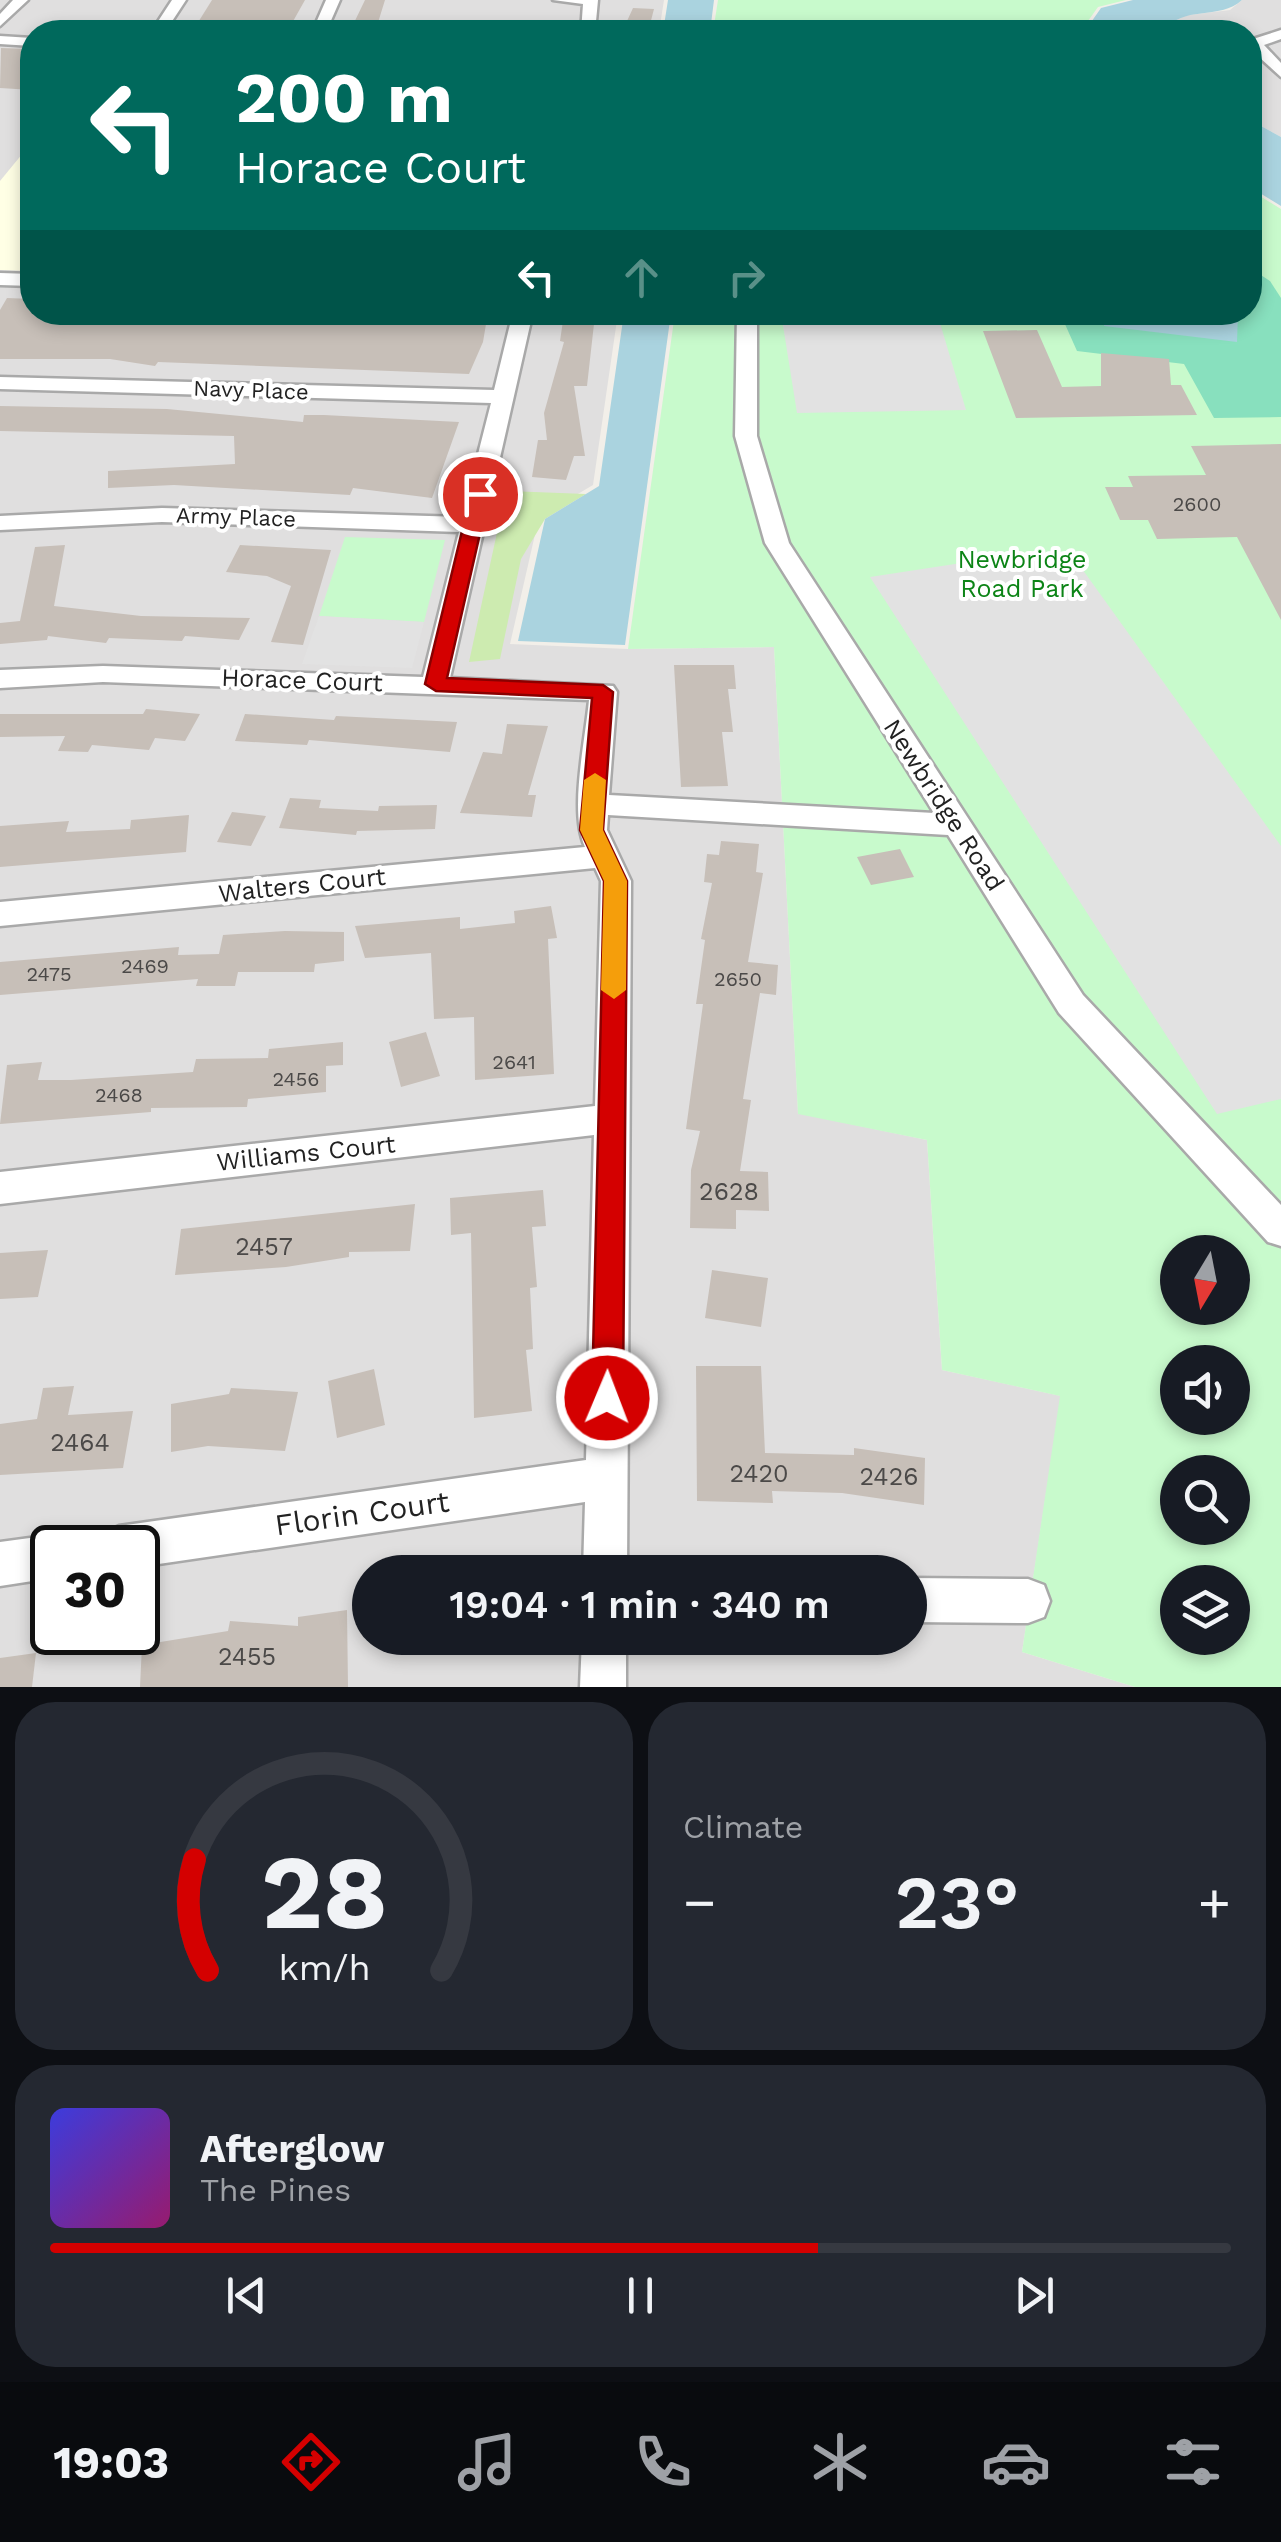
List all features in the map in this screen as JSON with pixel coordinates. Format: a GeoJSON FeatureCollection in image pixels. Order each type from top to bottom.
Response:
{"type":"FeatureCollection","features":[{"type":"Feature","properties":{"kind":"street"},"geometry":{"type":"LineString","coordinates":[[0,22],[21,0]]}},
{"type":"Feature","properties":{"kind":"street"},"geometry":{"type":"LineString","coordinates":[[560,0],[591,0]]}},
{"type":"Feature","properties":{"kind":"street"},"geometry":{"type":"LineString","coordinates":[[1262,52],[1281,72]]}},
{"type":"Feature","properties":{"kind":"street"},"geometry":{"type":"LineString","coordinates":[[436,684],[519,325]]}},
{"type":"Feature","properties":{"kind":"street","name":"Newbridge Road"},"geometry":{"type":"LineString","coordinates":[[747,325],[746,436],[776,543],[1071,1004],[1281,1230]]}},
{"type":"Feature","properties":{"kind":"street","name":"Navy Place"},"geometry":{"type":"LineString","coordinates":[[0,383],[502,398]]}},
{"type":"Feature","properties":{"kind":"street","name":"Army Place"},"geometry":{"type":"LineString","coordinates":[[0,523],[162,514],[472,525]]}},
{"type":"Feature","properties":{"kind":"street","name":"Horace Court"},"geometry":{"type":"LineString","coordinates":[[0,680],[102,674],[603,692],[592,804]]}},
{"type":"Feature","properties":{"kind":"street"},"geometry":{"type":"LineString","coordinates":[[605,1555],[616,881],[592,830],[592,804],[957,825]]}},
{"type":"Feature","properties":{"kind":"street","name":"Walters Court"},"geometry":{"type":"LineString","coordinates":[[0,914],[604,856]]}},
{"type":"Feature","properties":{"kind":"street","name":"Williams Court"},"geometry":{"type":"LineString","coordinates":[[0,1188],[612,1119]]}},
{"type":"Feature","properties":{"kind":"street","name":"Florin Court"},"geometry":{"type":"LineString","coordinates":[[160,1542],[606,1478]]}},
{"type":"Feature","properties":{"kind":"street"},"geometry":{"type":"LineString","coordinates":[[0,1564],[30,1560]]}},
{"type":"Feature","properties":{"kind":"street"},"geometry":{"type":"LineString","coordinates":[[927,1600],[1028,1601]]}},
{"type":"Feature","properties":{"kind":"street"},"geometry":{"type":"LineString","coordinates":[[603,1687],[604,1655]]}},
{"type":"Feature","properties":{"kind":"shaded area"},"geometry":{"type":"Polygon","coordinates":[[[0,0],[664,0],[661,20],[20,20],[20,325],[616,325],[593,485],[539,517],[510,644],[628,649],[774,647],[798,1113],[927,1140],[942,1370],[1061,1396],[1022,1652],[1135,1687],[0,1687],[0,0]]]}},
{"type":"Feature","properties":{"kind":"shaded area"},"geometry":{"type":"Polygon","coordinates":[[[1242,0],[1281,0],[1281,137],[1262,127],[1262,20],[1177,20],[1181,16],[1230,10],[1242,0]]]}},
{"type":"Feature","properties":{"kind":"shaded area"},"geometry":{"type":"Polygon","coordinates":[[[20,157],[20,271],[0,270],[0,181],[20,157]]]}},
{"type":"Feature","properties":{"kind":"shaded area"},"geometry":{"type":"Polygon","coordinates":[[[783,325],[941,325],[966,410],[797,413],[783,325]]]}},
{"type":"Feature","properties":{"kind":"shaded area"},"geometry":{"type":"Polygon","coordinates":[[[1075,559],[1281,846],[1281,1099],[1217,1114],[870,577],[968,562],[1075,559]]]}},
{"type":"Feature","properties":{"kind":"shaded area"},"geometry":{"type":"Polygon","coordinates":[[[319,616],[424,622],[412,668],[302,664],[319,616]]]}},
{"type":"Feature","properties":{"kind":"green space"},"geometry":{"type":"Polygon","coordinates":[[[718,0],[1126,0],[1098,7],[1089,20],[715,20],[718,0]]]}},
{"type":"Feature","properties":{"kind":"green space","name":"Newbridge Road Park"},"geometry":{"type":"Polygon","coordinates":[[[1262,197],[1281,209],[1281,1687],[1135,1687],[1022,1652],[1060,1396],[942,1370],[927,1140],[798,1114],[774,647],[628,649],[673,325],[1262,325],[1262,197]]]}},
{"type":"Feature","properties":{"kind":"green space"},"geometry":{"type":"Polygon","coordinates":[[[1262,276],[1281,298],[1281,417],[1214,418],[1184,364],[1077,351],[1065,325],[1262,325],[1262,276]]]}},
{"type":"Feature","properties":{"kind":"green space"},"geometry":{"type":"Polygon","coordinates":[[[506,491],[586,494],[545,519],[521,559],[500,659],[469,662],[506,491]]]}},
{"type":"Feature","properties":{"kind":"green space"},"geometry":{"type":"Polygon","coordinates":[[[345,537],[445,540],[424,622],[319,616],[345,537]]]}},
{"type":"Feature","properties":{"kind":"water"},"geometry":{"type":"Polygon","coordinates":[[[668,0],[714,0],[712,20],[665,20],[668,0]]]}},
{"type":"Feature","properties":{"kind":"water"},"geometry":{"type":"Polygon","coordinates":[[[1133,0],[1242,0],[1223,10],[1176,20],[1093,20],[1101,8],[1133,0]]]}},
{"type":"Feature","properties":{"kind":"water"},"geometry":{"type":"Polygon","coordinates":[[[1262,127],[1281,137],[1281,206],[1262,194],[1262,127]]]}},
{"type":"Feature","properties":{"kind":"water"},"geometry":{"type":"Polygon","coordinates":[[[622,325],[669,325],[625,645],[518,641],[545,519],[599,486],[622,325]]]}},
{"type":"Feature","properties":{"kind":"water"},"geometry":{"type":"Polygon","coordinates":[[[1238,325],[1237,342],[1104,326],[1238,325]]]}},
{"type":"Feature","properties":{"kind":"building"},"geometry":{"type":"Polygon","coordinates":[[[212,0],[305,0],[294,20],[200,20],[212,0]]]}},
{"type":"Feature","properties":{"kind":"building"},"geometry":{"type":"Polygon","coordinates":[[[365,0],[385,0],[379,20],[355,20],[365,0]]]}},
{"type":"Feature","properties":{"kind":"building"},"geometry":{"type":"Polygon","coordinates":[[[633,8],[654,9],[651,20],[628,20],[633,8]]]}},
{"type":"Feature","properties":{"kind":"building"},"geometry":{"type":"Polygon","coordinates":[[[1,48],[20,49],[20,89],[0,88],[1,48]]]}},
{"type":"Feature","properties":{"kind":"building"},"geometry":{"type":"Polygon","coordinates":[[[7,298],[20,299],[20,325],[486,325],[469,374],[158,362],[155,366],[110,359],[0,359],[0,310],[7,298]]]}},
{"type":"Feature","properties":{"kind":"building"},"geometry":{"type":"Polygon","coordinates":[[[562,325],[594,325],[587,386],[574,386],[585,456],[574,456],[566,480],[532,477],[538,440],[547,440],[544,413],[564,342],[560,341],[562,325]]]}},
{"type":"Feature","properties":{"kind":"building"},"geometry":{"type":"Polygon","coordinates":[[[1037,330],[1062,387],[1101,386],[1101,353],[1169,359],[1171,385],[1181,385],[1197,415],[1016,418],[983,331],[1037,330]]]}},
{"type":"Feature","properties":{"kind":"building"},"geometry":{"type":"Polygon","coordinates":[[[0,406],[167,409],[303,422],[304,415],[324,415],[459,422],[432,498],[353,488],[350,495],[174,485],[108,488],[108,471],[235,464],[234,436],[0,431],[0,406]]]}},
{"type":"Feature","properties":{"kind":"building"},"geometry":{"type":"Polygon","coordinates":[[[1281,444],[1281,620],[1237,537],[1157,539],[1148,520],[1120,520],[1105,487],[1133,487],[1128,476],[1206,475],[1191,446],[1281,444]]]}},
{"type":"Feature","properties":{"kind":"building"},"geometry":{"type":"Polygon","coordinates":[[[65,545],[54,606],[141,616],[250,618],[239,640],[185,636],[182,641],[109,638],[106,643],[48,636],[47,640],[0,644],[0,623],[20,621],[35,547],[65,545]]]}},
{"type":"Feature","properties":{"kind":"building"},"geometry":{"type":"Polygon","coordinates":[[[240,545],[331,550],[303,645],[271,642],[291,586],[267,576],[226,572],[240,545]]]}},
{"type":"Feature","properties":{"kind":"building"},"geometry":{"type":"Polygon","coordinates":[[[674,665],[734,665],[736,689],[728,689],[733,732],[722,732],[728,786],[681,787],[674,665]]]}},
{"type":"Feature","properties":{"kind":"building"},"geometry":{"type":"Polygon","coordinates":[[[146,709],[200,714],[185,741],[155,738],[149,750],[92,745],[88,752],[58,751],[65,736],[0,737],[0,714],[143,714],[146,709]]]}},
{"type":"Feature","properties":{"kind":"building"},"geometry":{"type":"Polygon","coordinates":[[[245,714],[457,722],[450,752],[309,740],[307,745],[235,741],[245,714]]]}},
{"type":"Feature","properties":{"kind":"building"},"geometry":{"type":"Polygon","coordinates":[[[507,724],[548,726],[528,795],[536,795],[532,817],[460,813],[483,752],[502,754],[507,724]]]}},
{"type":"Feature","properties":{"kind":"building"},"geometry":{"type":"Polygon","coordinates":[[[290,798],[321,800],[319,808],[378,811],[379,806],[437,805],[435,829],[357,831],[356,835],[279,828],[290,798]]]}},
{"type":"Feature","properties":{"kind":"building"},"geometry":{"type":"Polygon","coordinates":[[[232,812],[266,816],[251,846],[217,842],[232,812]]]}},
{"type":"Feature","properties":{"kind":"building"},"geometry":{"type":"Polygon","coordinates":[[[189,815],[186,852],[0,867],[0,826],[69,821],[66,832],[130,829],[131,820],[189,815]]]}},
{"type":"Feature","properties":{"kind":"building"},"geometry":{"type":"Polygon","coordinates":[[[721,841],[759,844],[756,872],[763,873],[748,962],[778,965],[776,995],[760,993],[743,1099],[751,1100],[740,1171],[768,1172],[769,1211],[736,1210],[736,1229],[690,1228],[691,1170],[700,1131],[686,1129],[703,1004],[696,1004],[705,940],[701,939],[712,883],[704,882],[707,854],[719,855],[721,841]]]}},
{"type":"Feature","properties":{"kind":"building"},"geometry":{"type":"Polygon","coordinates":[[[900,849],[914,877],[871,885],[857,857],[900,849]]]}},
{"type":"Feature","properties":{"kind":"building"},"geometry":{"type":"Polygon","coordinates":[[[551,906],[557,938],[548,939],[554,1074],[475,1080],[474,1017],[434,1019],[431,953],[365,958],[355,926],[460,917],[460,929],[515,923],[514,911],[551,906]]]}},
{"type":"Feature","properties":{"kind":"building"},"geometry":{"type":"Polygon","coordinates":[[[344,932],[344,961],[315,964],[314,972],[238,972],[235,986],[196,986],[198,979],[0,995],[0,962],[179,947],[178,955],[219,954],[223,935],[344,932]]]}},
{"type":"Feature","properties":{"kind":"building"},"geometry":{"type":"Polygon","coordinates":[[[426,1032],[440,1076],[401,1087],[389,1042],[426,1032]]]}},
{"type":"Feature","properties":{"kind":"building"},"geometry":{"type":"Polygon","coordinates":[[[343,1042],[343,1065],[326,1066],[326,1092],[248,1099],[247,1107],[151,1108],[151,1112],[0,1124],[7,1065],[42,1062],[38,1080],[193,1072],[196,1059],[268,1058],[269,1049],[343,1042]]]}},
{"type":"Feature","properties":{"kind":"building"},"geometry":{"type":"Polygon","coordinates":[[[543,1190],[546,1226],[532,1227],[537,1287],[530,1288],[533,1349],[526,1350],[532,1411],[474,1418],[471,1233],[451,1235],[450,1198],[543,1190]]]}},
{"type":"Feature","properties":{"kind":"building"},"geometry":{"type":"Polygon","coordinates":[[[415,1204],[410,1251],[349,1252],[349,1257],[286,1267],[175,1275],[181,1229],[415,1204]]]}},
{"type":"Feature","properties":{"kind":"building"},"geometry":{"type":"Polygon","coordinates":[[[48,1250],[38,1297],[0,1299],[0,1253],[48,1250]]]}},
{"type":"Feature","properties":{"kind":"building"},"geometry":{"type":"Polygon","coordinates":[[[712,1270],[768,1278],[761,1327],[705,1318],[712,1270]]]}},
{"type":"Feature","properties":{"kind":"building"},"geometry":{"type":"Polygon","coordinates":[[[696,1366],[761,1366],[765,1453],[854,1455],[854,1448],[925,1458],[924,1505],[842,1493],[772,1491],[773,1503],[697,1501],[696,1366]]]}},
{"type":"Feature","properties":{"kind":"building"},"geometry":{"type":"Polygon","coordinates":[[[374,1369],[385,1425],[337,1438],[328,1381],[374,1369]]]}},
{"type":"Feature","properties":{"kind":"building"},"geometry":{"type":"Polygon","coordinates":[[[74,1386],[68,1415],[133,1411],[123,1468],[0,1475],[0,1424],[37,1419],[43,1388],[74,1386]]]}},
{"type":"Feature","properties":{"kind":"building"},"geometry":{"type":"Polygon","coordinates":[[[231,1388],[298,1392],[285,1451],[208,1446],[171,1452],[171,1404],[229,1394],[231,1388]]]}},
{"type":"Feature","properties":{"kind":"building"},"geometry":{"type":"Polygon","coordinates":[[[347,1610],[348,1687],[140,1687],[142,1655],[160,1655],[160,1642],[228,1631],[230,1621],[298,1626],[298,1617],[347,1610]]]}},
{"type":"Feature","properties":{"kind":"building"},"geometry":{"type":"Polygon","coordinates":[[[36,1655],[32,1687],[0,1687],[0,1658],[36,1655]]]}},
{"type":"Feature","properties":{"kind":"slow traffic"},"geometry":{"type":"LineString","coordinates":[[595,780],[592,830],[616,881],[614,990]]}},
{"type":"Feature","properties":{"kind":"route"},"geometry":{"type":"LineString","coordinates":[[480,494],[436,684],[603,692],[592,830],[616,881],[607,1398]]}}]}
